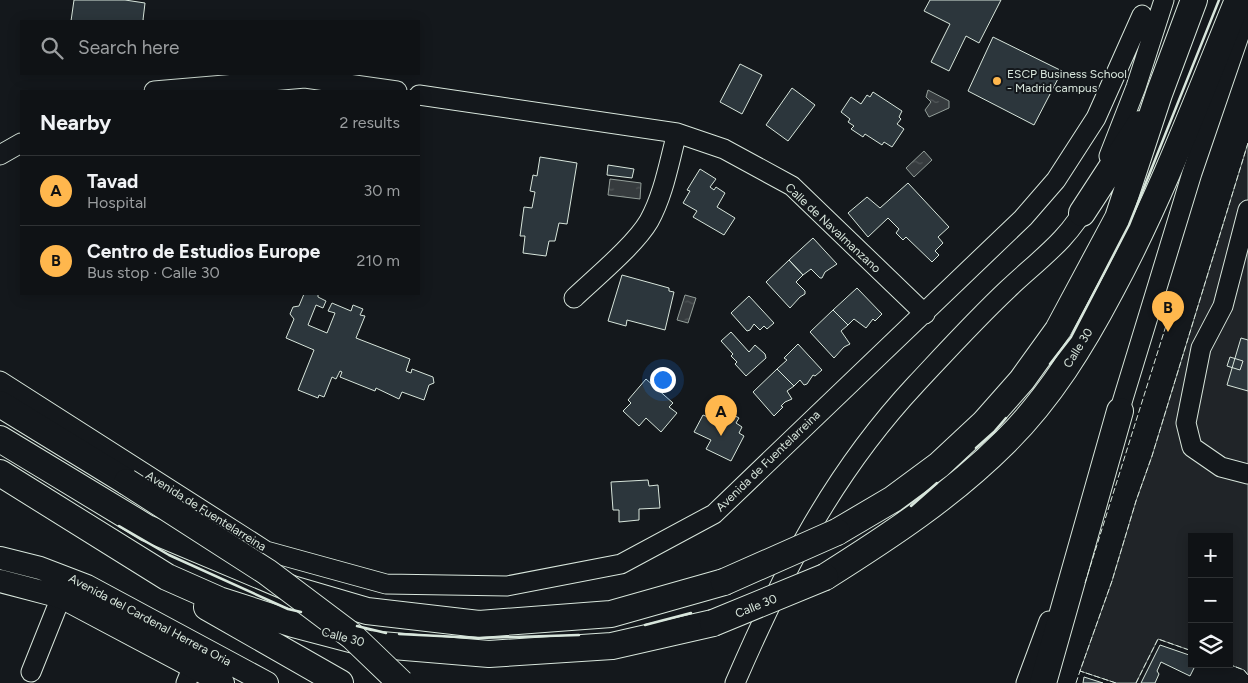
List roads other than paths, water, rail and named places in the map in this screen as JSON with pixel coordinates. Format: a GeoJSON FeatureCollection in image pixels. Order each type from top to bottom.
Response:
{"type":"FeatureCollection","features":[{"type":"Feature","properties":{"kind":"highway"},"geometry":{"type":"LineString","coordinates":[[0,439],[147,528],[292,589],[367,611],[488,624],[610,614],[724,582],[837,532],[893,499],[939,466],[984,423],[1022,380],[1058,330],[1118,218],[1159,94],[1194,0]]}},
{"type":"Feature","properties":{"kind":"highway","name":"Calle 30"},"geometry":{"type":"LineString","coordinates":[[0,473],[167,577],[219,600],[283,621],[369,644],[488,654],[612,646],[713,623],[825,577],[905,527],[953,490],[1006,441],[1051,388],[1083,343],[1143,230],[1238,0]]}},
{"type":"Feature","properties":{"kind":"highway"},"geometry":{"type":"LineString","coordinates":[[1245,25],[1246,0]]}},
{"type":"Feature","properties":{"kind":"highway"},"geometry":{"type":"LineString","coordinates":[[1082,213],[1159,94]]}},
{"type":"Feature","properties":{"kind":"highway"},"geometry":{"type":"LineString","coordinates":[[0,404],[127,482],[267,572],[352,636],[401,683]]}},
{"type":"Feature","properties":{"kind":"highway"},"geometry":{"type":"LineString","coordinates":[[1043,683],[1120,410]]}},
{"type":"Feature","properties":{"kind":"highway"},"geometry":{"type":"LineString","coordinates":[[167,577],[214,613],[340,683]]}},
{"type":"Feature","properties":{"kind":"main road","name":"Avenida del Cardenal Herrera Oria"},"geometry":{"type":"LineString","coordinates":[[0,558],[40,568],[87,586],[267,683]]}},
{"type":"Feature","properties":{"kind":"main road","name":"Avenida del Cardenal Herrera Oria"},"geometry":{"type":"LineString","coordinates":[[0,581],[19,584],[61,597],[190,675],[223,683]]}},
{"type":"Feature","properties":{"kind":"street"},"geometry":{"type":"LineString","coordinates":[[736,683],[760,626],[806,532],[870,437],[915,385],[1008,289],[1046,254],[1082,213],[1124,120],[1164,0]]}},
{"type":"Feature","properties":{"kind":"street","name":"Avenida de Fuentelarreina"},"geometry":{"type":"LineString","coordinates":[[1124,120],[1144,8]]}},
{"type":"Feature","properties":{"kind":"street","name":"Avenida de Fuentelarreina"},"geometry":{"type":"LineString","coordinates":[[0,381],[266,550],[386,584],[507,586],[621,564],[714,514],[828,402],[925,314],[1023,218],[1056,180],[1096,118],[1144,8]]}},
{"type":"Feature","properties":{"kind":"street"},"geometry":{"type":"LineString","coordinates":[[1026,683],[1056,603],[1120,410],[1189,182],[1245,25]]}},
{"type":"Feature","properties":{"kind":"street"},"geometry":{"type":"LineString","coordinates":[[166,90],[305,78],[390,90]]}},
{"type":"Feature","properties":{"kind":"street","name":"Calle de Navalmanzano"},"geometry":{"type":"LineString","coordinates":[[420,94],[677,133],[724,149],[792,186],[925,314]]}},
{"type":"Feature","properties":{"kind":"street"},"geometry":{"type":"LineString","coordinates":[[574,298],[621,253],[649,222],[661,194],[677,133]]}},
{"type":"Feature","properties":{"kind":"street"},"geometry":{"type":"LineString","coordinates":[[0,155],[20,144]]}},
{"type":"Feature","properties":{"kind":"street"},"geometry":{"type":"LineString","coordinates":[[1248,210],[1242,258],[1223,306],[1202,348],[1186,423],[1192,447],[1221,467],[1248,474]]}},
{"type":"Feature","properties":{"kind":"street"},"geometry":{"type":"LineString","coordinates":[[31,672],[61,597]]}},
{"type":"Feature","properties":{"kind":"water"},"geometry":{"type":"Polygon","coordinates":[[[928,90],[949,101],[949,108],[929,117],[925,110],[931,102],[926,97],[928,90]]]}},
{"type":"Feature","properties":{"kind":"water"},"geometry":{"type":"Polygon","coordinates":[[[924,151],[932,160],[914,177],[906,168],[924,151]]]}},
{"type":"Feature","properties":{"kind":"water"},"geometry":{"type":"Polygon","coordinates":[[[610,179],[641,183],[640,199],[608,195],[610,179]]]}},
{"type":"Feature","properties":{"kind":"water"},"geometry":{"type":"Polygon","coordinates":[[[685,295],[696,298],[688,323],[677,320],[685,295]]]}},
{"type":"Feature","properties":{"kind":"place","name":"ESCP Business School - Madrid campus"},"geometry":{"type":"Point","coordinates":[997,81]}},
{"type":"Feature","properties":{"kind":"place","name":"Centro de Estudios Europe"},"geometry":{"type":"Point","coordinates":[1168,332]}},
{"type":"Feature","properties":{"kind":"place","name":"Tavad"},"geometry":{"type":"Point","coordinates":[721,436]}}]}
